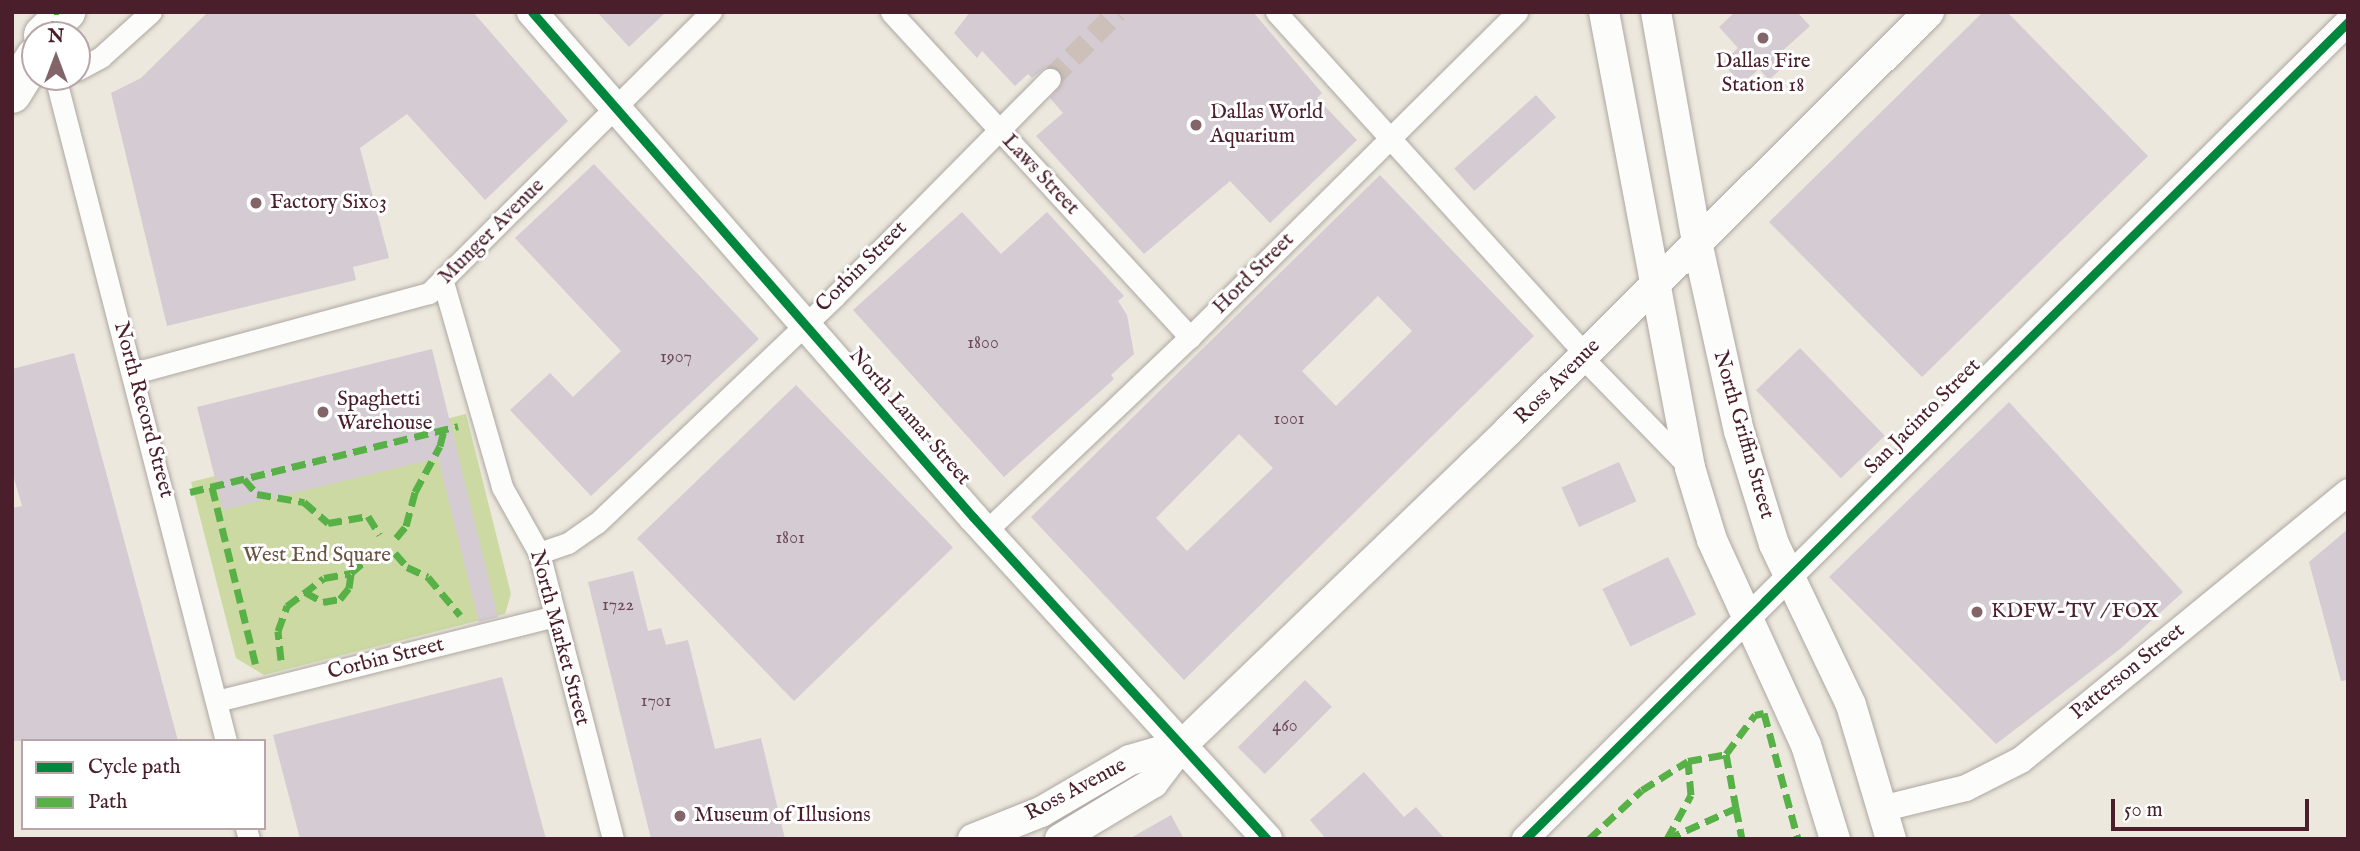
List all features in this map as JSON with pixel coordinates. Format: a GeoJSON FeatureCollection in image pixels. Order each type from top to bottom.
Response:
{"type":"FeatureCollection","features":[{"type":"Feature","properties":{"kind":"main road","name":"North Lamar Street"},"geometry":{"type":"LineString","coordinates":[[532,12],[986,531],[1267,839]]}},
{"type":"Feature","properties":{"kind":"main road","name":"North Griffin Street"},"geometry":{"type":"LineString","coordinates":[[1656,12],[1697,242],[1739,431],[1774,544],[1851,705],[1885,808],[1891,839]]}},
{"type":"Feature","properties":{"kind":"main road","name":"Ross Avenue"},"geometry":{"type":"LineString","coordinates":[[1060,839],[1139,794],[1182,745],[1585,356],[1653,285],[1929,12]]}},
{"type":"Feature","properties":{"kind":"main road"},"geometry":{"type":"LineString","coordinates":[[1602,14],[1689,468],[1712,540],[1806,745],[1835,839]]}},
{"type":"Feature","properties":{"kind":"main road","name":"Ross Avenue"},"geometry":{"type":"LineString","coordinates":[[973,839],[1041,811],[1130,760],[1182,745]]}},
{"type":"Feature","properties":{"kind":"street"},"geometry":{"type":"LineString","coordinates":[[91,61],[111,49],[151,12]]}},
{"type":"Feature","properties":{"kind":"street","name":"Munger Avenue"},"geometry":{"type":"LineString","coordinates":[[134,373],[417,299],[443,282],[711,12]]}},
{"type":"Feature","properties":{"kind":"street","name":"Laws Street"},"geometry":{"type":"LineString","coordinates":[[891,12],[1190,337]]}},
{"type":"Feature","properties":{"kind":"street"},"geometry":{"type":"LineString","coordinates":[[1276,12],[1689,468]]}},
{"type":"Feature","properties":{"kind":"street","name":"Hord Street"},"geometry":{"type":"LineString","coordinates":[[986,531],[1190,337],[1517,12]]}},
{"type":"Feature","properties":{"kind":"street","name":"San Jacinto Street"},"geometry":{"type":"LineString","coordinates":[[1525,839],[2348,22]]}},
{"type":"Feature","properties":{"kind":"street","name":"Corbin Street"},"geometry":{"type":"LineString","coordinates":[[540,553],[568,543],[597,523],[805,325],[1050,79]]}},
{"type":"Feature","properties":{"kind":"street","name":"North Record Street"},"geometry":{"type":"LineString","coordinates":[[56,91],[134,373],[226,739]]}},
{"type":"Feature","properties":{"kind":"street","name":"North Market Street"},"geometry":{"type":"LineString","coordinates":[[443,282],[502,487],[540,553],[613,839]]}},
{"type":"Feature","properties":{"kind":"street","name":"Patterson Street"},"geometry":{"type":"LineString","coordinates":[[1885,808],[1996,776],[2348,492]]}},
{"type":"Feature","properties":{"kind":"street","name":"Corbin Street"},"geometry":{"type":"LineString","coordinates":[[217,701],[555,616]]}},
{"type":"Feature","properties":{"kind":"green space","name":"West End Square"},"geometry":{"type":"Polygon","coordinates":[[[466,414],[511,594],[505,614],[264,675],[236,658],[191,482],[466,414]]]}},
{"type":"Feature","properties":{"kind":"building","name":"Factory Six03"},"geometry":{"type":"Polygon","coordinates":[[[208,12],[473,12],[568,121],[485,200],[407,114],[360,148],[389,258],[353,267],[356,280],[167,326],[111,93],[141,78],[208,12]]]}},
{"type":"Feature","properties":{"kind":"building"},"geometry":{"type":"Polygon","coordinates":[[[597,12],[666,12],[629,47],[597,12]]]}},
{"type":"Feature","properties":{"kind":"building","name":"Dallas World Aquarium"},"geometry":{"type":"Polygon","coordinates":[[[970,12],[1253,12],[1322,93],[1317,98],[1357,140],[1270,223],[1230,181],[1144,254],[1036,136],[1063,113],[1050,98],[1062,83],[1060,70],[1046,67],[1032,78],[1028,74],[1015,86],[982,51],[977,58],[954,33],[970,12]]]}},
{"type":"Feature","properties":{"kind":"building","name":"Dallas Fire Station 18"},"geometry":{"type":"Polygon","coordinates":[[[1735,12],[1797,12],[1810,26],[1777,56],[1785,65],[1769,80],[1759,69],[1742,84],[1722,63],[1738,48],[1719,27],[1735,12]]]}},
{"type":"Feature","properties":{"kind":"building"},"geometry":{"type":"Polygon","coordinates":[[[1983,12],[2007,12],[2148,156],[1922,377],[1769,222],[1983,12]]]}},
{"type":"Feature","properties":{"kind":"building"},"geometry":{"type":"Polygon","coordinates":[[[1536,95],[1556,117],[1474,191],[1454,169],[1536,95]]]}},
{"type":"Feature","properties":{"kind":"building"},"geometry":{"type":"Polygon","coordinates":[[[594,164],[759,339],[591,496],[510,410],[550,373],[573,397],[621,351],[515,238],[594,164]]]}},
{"type":"Feature","properties":{"kind":"building"},"geometry":{"type":"Polygon","coordinates":[[[1380,175],[1534,336],[1184,680],[1031,517],[1380,175]],[[1378,296],[1302,371],[1336,406],[1412,331],[1378,296]],[[1239,434],[1156,518],[1187,551],[1273,468],[1239,434]]]}},
{"type":"Feature","properties":{"kind":"building"},"geometry":{"type":"Polygon","coordinates":[[[962,212],[1001,254],[1047,212],[1124,296],[1118,301],[1127,315],[1134,354],[1111,375],[1114,379],[1004,477],[853,310],[962,212]]]}},
{"type":"Feature","properties":{"kind":"building"},"geometry":{"type":"Polygon","coordinates":[[[1800,348],[1885,436],[1841,478],[1756,390],[1800,348]]]}},
{"type":"Feature","properties":{"kind":"building"},"geometry":{"type":"Polygon","coordinates":[[[432,349],[498,617],[479,622],[438,458],[223,510],[197,407],[432,349]]]}},
{"type":"Feature","properties":{"kind":"building"},"geometry":{"type":"Polygon","coordinates":[[[74,353],[177,739],[12,741],[12,508],[22,506],[12,471],[12,369],[74,353]]]}},
{"type":"Feature","properties":{"kind":"building"},"geometry":{"type":"Polygon","coordinates":[[[796,385],[953,548],[794,701],[637,539],[796,385]]]}},
{"type":"Feature","properties":{"kind":"building","name":"KDFW-TV / FOX"},"geometry":{"type":"Polygon","coordinates":[[[2009,402],[2183,592],[2120,649],[1996,744],[1829,577],[2009,402]]]}},
{"type":"Feature","properties":{"kind":"building"},"geometry":{"type":"Polygon","coordinates":[[[1619,462],[1636,501],[1579,527],[1561,488],[1619,462]]]}},
{"type":"Feature","properties":{"kind":"building"},"geometry":{"type":"Polygon","coordinates":[[[2348,529],[2348,680],[2341,681],[2309,562],[2348,529]]]}},
{"type":"Feature","properties":{"kind":"building"},"geometry":{"type":"Polygon","coordinates":[[[1668,557],[1696,615],[1630,647],[1602,589],[1668,557]]]}},
{"type":"Feature","properties":{"kind":"building"},"geometry":{"type":"Polygon","coordinates":[[[633,571],[648,631],[661,628],[666,645],[688,640],[715,749],[761,738],[785,839],[651,839],[588,582],[633,571]]]}},
{"type":"Feature","properties":{"kind":"building"},"geometry":{"type":"Polygon","coordinates":[[[502,677],[546,839],[300,839],[273,735],[502,677]]]}},
{"type":"Feature","properties":{"kind":"building"},"geometry":{"type":"Polygon","coordinates":[[[1305,680],[1332,707],[1265,774],[1238,747],[1305,680]]]}},
{"type":"Feature","properties":{"kind":"building"},"geometry":{"type":"Polygon","coordinates":[[[1364,772],[1404,817],[1416,807],[1445,839],[1326,839],[1310,820],[1364,772]]]}},
{"type":"Feature","properties":{"kind":"building"},"geometry":{"type":"Polygon","coordinates":[[[1171,815],[1184,839],[1129,839],[1171,815]]]}},
{"type":"Feature","properties":{"kind":"tunnel"},"geometry":{"type":"LineString","coordinates":[[1050,79],[1117,12]]}},
{"type":"Feature","properties":{"kind":"marked path"},"geometry":{"type":"LineString","coordinates":[[55,21],[56,12]]}},
{"type":"Feature","properties":{"kind":"marked path"},"geometry":{"type":"LineString","coordinates":[[190,492],[458,426]]}},
{"type":"Feature","properties":{"kind":"marked path"},"geometry":{"type":"LineString","coordinates":[[396,538],[406,526],[415,492],[440,446],[444,430]]}},
{"type":"Feature","properties":{"kind":"marked path"},"geometry":{"type":"LineString","coordinates":[[244,479],[257,494],[304,502],[328,523],[368,516],[380,535]]}},
{"type":"Feature","properties":{"kind":"marked path"},"geometry":{"type":"LineString","coordinates":[[212,487],[256,666]]}},
{"type":"Feature","properties":{"kind":"marked path"},"geometry":{"type":"LineString","coordinates":[[281,660],[278,631],[287,606],[324,578],[351,573],[376,551]]}},
{"type":"Feature","properties":{"kind":"marked path"},"geometry":{"type":"LineString","coordinates":[[395,553],[407,567],[428,577],[460,615]]}},
{"type":"Feature","properties":{"kind":"marked path"},"geometry":{"type":"LineString","coordinates":[[305,592],[323,602],[340,599],[349,588],[351,573]]}},
{"type":"Feature","properties":{"kind":"marked path"},"geometry":{"type":"LineString","coordinates":[[1589,839],[1642,790],[1688,761],[1726,754],[1755,715],[1764,713],[1798,839]]}},
{"type":"Feature","properties":{"kind":"marked path"},"geometry":{"type":"LineString","coordinates":[[1726,754],[1736,808]]}},
{"type":"Feature","properties":{"kind":"marked path"},"geometry":{"type":"LineString","coordinates":[[1667,839],[1691,795],[1688,761]]}},
{"type":"Feature","properties":{"kind":"marked path"},"geometry":{"type":"LineString","coordinates":[[1667,839],[1736,808],[1742,839]]}},
{"type":"Feature","properties":{"kind":"cycle path"},"geometry":{"type":"LineString","coordinates":[[532,12],[973,517],[1267,839]]}},
{"type":"Feature","properties":{"kind":"cycle path"},"geometry":{"type":"LineString","coordinates":[[1525,839],[2348,22]]}},
{"type":"Feature","properties":{"kind":"place","name":"Dallas Fire Station 18"},"geometry":{"type":"Point","coordinates":[1763,38]}},
{"type":"Feature","properties":{"kind":"place","name":"Dallas World Aquarium"},"geometry":{"type":"Point","coordinates":[1196,125]}},
{"type":"Feature","properties":{"kind":"place","name":"Factory Six03"},"geometry":{"type":"Point","coordinates":[256,203]}},
{"type":"Feature","properties":{"kind":"place","name":"Spaghetti Warehouse"},"geometry":{"type":"Point","coordinates":[323,412]}},
{"type":"Feature","properties":{"kind":"place","name":"KDFW-TV / FOX"},"geometry":{"type":"Point","coordinates":[1977,612]}},
{"type":"Feature","properties":{"kind":"place","name":"Museum of Illusions"},"geometry":{"type":"Point","coordinates":[680,816]}}]}
